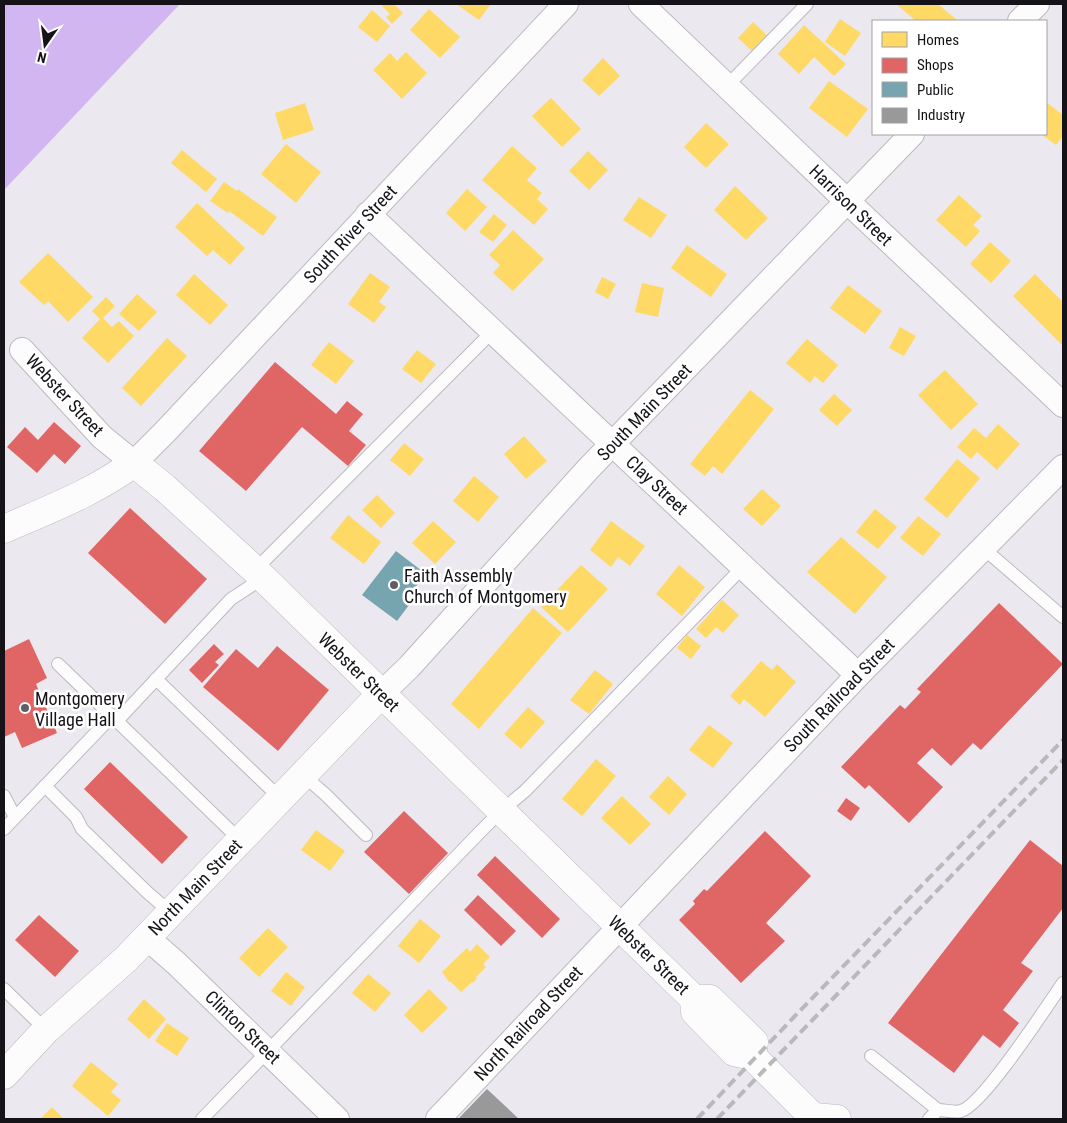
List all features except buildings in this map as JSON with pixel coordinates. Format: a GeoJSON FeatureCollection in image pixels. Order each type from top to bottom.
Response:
{"type":"FeatureCollection","features":[{"type":"Feature","properties":{"kind":"street","name":"South River Street"},"geometry":{"type":"LineString","coordinates":[[134,463],[566,4]]}},
{"type":"Feature","properties":{"kind":"street","name":"Harrison Street"},"geometry":{"type":"LineString","coordinates":[[641,4],[1063,405]]}},
{"type":"Feature","properties":{"kind":"street"},"geometry":{"type":"LineString","coordinates":[[1021,20],[1037,4]]}},
{"type":"Feature","properties":{"kind":"street","name":"South Main Street"},"geometry":{"type":"LineString","coordinates":[[381,694],[409,667],[613,444],[911,135]]}},
{"type":"Feature","properties":{"kind":"street","name":"Clay Street"},"geometry":{"type":"LineString","coordinates":[[368,214],[858,675]]}},
{"type":"Feature","properties":{"kind":"street","name":"Webster Street"},"geometry":{"type":"LineString","coordinates":[[22,350],[102,437],[165,488],[259,574],[694,999],[710,999],[754,1042],[752,1056],[822,1119]]}},
{"type":"Feature","properties":{"kind":"street"},"geometry":{"type":"LineString","coordinates":[[4,528],[81,496],[112,479],[134,463]]}},
{"type":"Feature","properties":{"kind":"street","name":"South Railroad Street"},"geometry":{"type":"LineString","coordinates":[[619,927],[858,675],[1063,467]]}},
{"type":"Feature","properties":{"kind":"street","name":"North Main Street"},"geometry":{"type":"LineString","coordinates":[[4,1074],[46,1030],[126,959],[381,694]]}},
{"type":"Feature","properties":{"kind":"street","name":"North Railroad Street"},"geometry":{"type":"LineString","coordinates":[[438,1119],[619,927]]}},
{"type":"Feature","properties":{"kind":"street","name":"Clinton Street"},"geometry":{"type":"LineString","coordinates":[[146,937],[268,1051],[337,1119]]}},
{"type":"Feature","properties":{"kind":"lane"},"geometry":{"type":"LineString","coordinates":[[727,86],[807,4]]}},
{"type":"Feature","properties":{"kind":"lane"},"geometry":{"type":"LineString","coordinates":[[4,829],[44,786],[156,679],[493,331]]}},
{"type":"Feature","properties":{"kind":"lane"},"geometry":{"type":"LineString","coordinates":[[983,548],[1063,616]]}},
{"type":"Feature","properties":{"kind":"lane"},"geometry":{"type":"LineString","coordinates":[[202,1119],[501,810],[524,791],[743,567]]}},
{"type":"Feature","properties":{"kind":"lane"},"geometry":{"type":"LineString","coordinates":[[58,664],[240,840]]}},
{"type":"Feature","properties":{"kind":"lane"},"geometry":{"type":"LineString","coordinates":[[156,679],[280,798]]}},
{"type":"Feature","properties":{"kind":"lane"},"geometry":{"type":"LineString","coordinates":[[303,775],[366,835]]}},
{"type":"Feature","properties":{"kind":"lane"},"geometry":{"type":"LineString","coordinates":[[44,786],[76,817],[82,829],[170,912]]}},
{"type":"Feature","properties":{"kind":"lane"},"geometry":{"type":"LineString","coordinates":[[4,796],[15,817]]}},
{"type":"Feature","properties":{"kind":"lane"},"geometry":{"type":"LineString","coordinates":[[870,1056],[934,1114],[961,1111],[974,1102],[989,1086],[1063,983]]}},
{"type":"Feature","properties":{"kind":"lane"},"geometry":{"type":"LineString","coordinates":[[4,989],[46,1030]]}},
{"type":"Feature","properties":{"kind":"shaded area"},"geometry":{"type":"Polygon","coordinates":[[[4,4],[180,4],[4,190],[4,4]]]}},
{"type":"Feature","properties":{"kind":"railway"},"geometry":{"type":"LineString","coordinates":[[697,1119],[1063,740]]}},
{"type":"Feature","properties":{"kind":"railway"},"geometry":{"type":"LineString","coordinates":[[717,1119],[1063,760]]}},
{"type":"Feature","properties":{"kind":"place","name":"Faith Assembly Church of Montgomery"},"geometry":{"type":"Point","coordinates":[394,585]}},
{"type":"Feature","properties":{"kind":"place","name":"Montgomery Village Hall"},"geometry":{"type":"Point","coordinates":[25,708]}}]}
